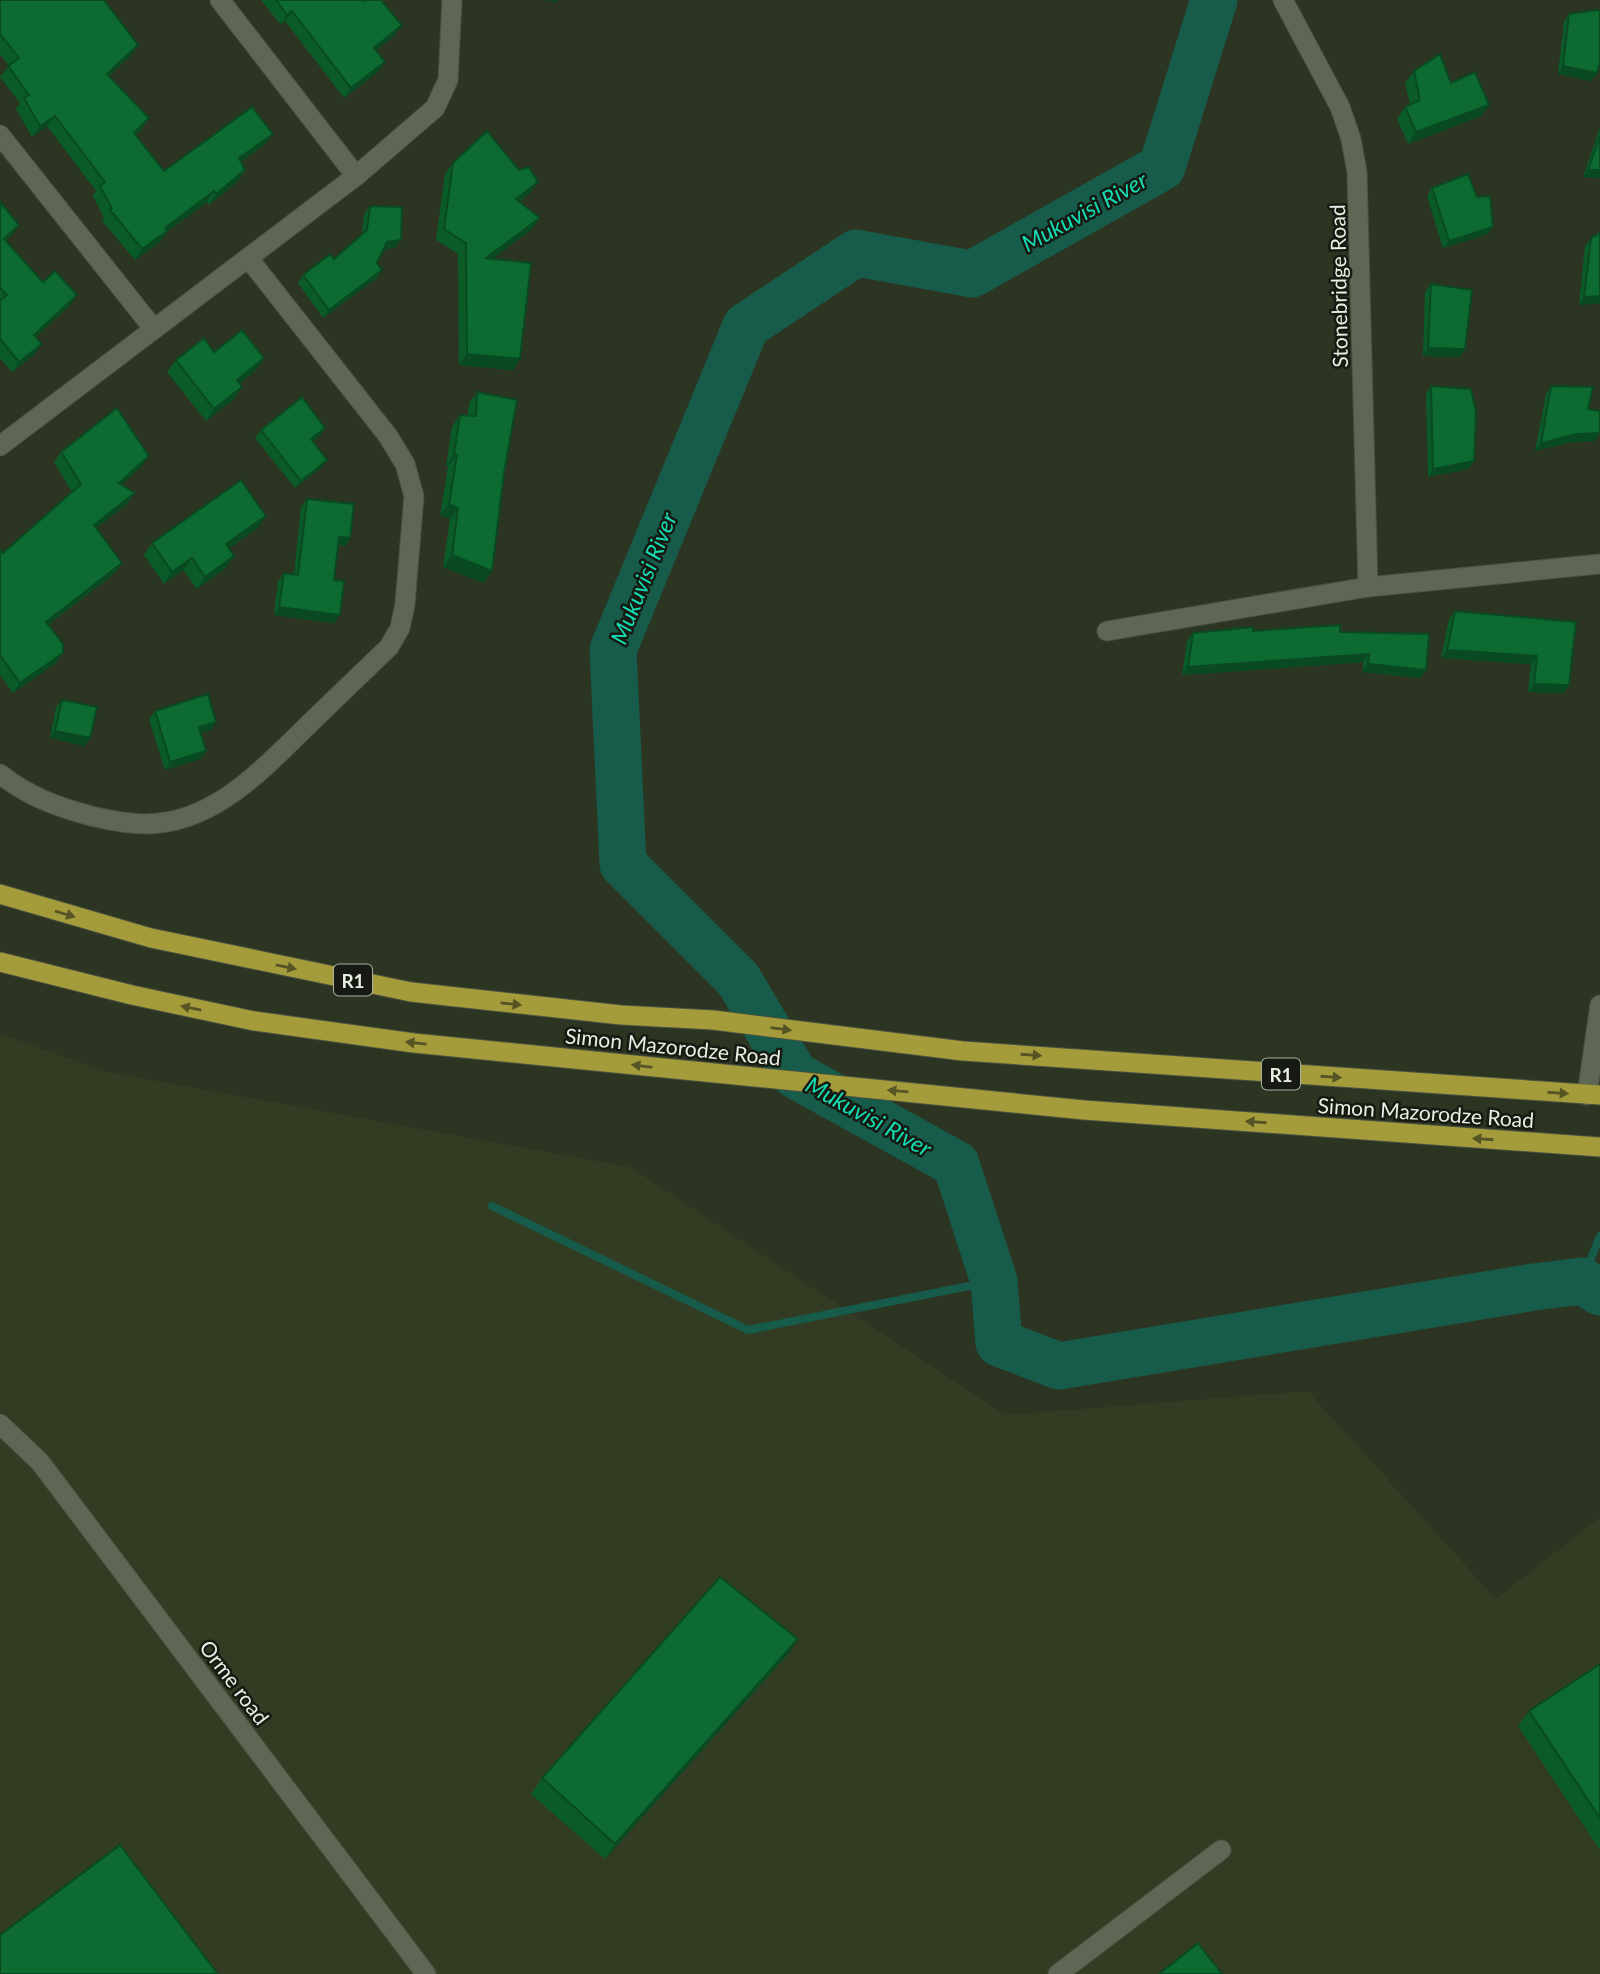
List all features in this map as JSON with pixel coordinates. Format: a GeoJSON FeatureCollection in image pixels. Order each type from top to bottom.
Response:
{"type":"FeatureCollection","features":[{"type":"Feature","properties":{"kind":"highway","name":"Simon Mazorodze Road"},"geometry":{"type":"LineString","coordinates":[[0,894],[151,938],[411,992],[621,1015],[713,1020],[963,1051],[1593,1095]]}},
{"type":"Feature","properties":{"kind":"highway","name":"Simon Mazorodze Road"},"geometry":{"type":"LineString","coordinates":[[0,962],[132,995],[254,1021],[414,1043],[1084,1110],[1600,1147]]}},
{"type":"Feature","properties":{"kind":"street"},"geometry":{"type":"LineString","coordinates":[[220,0],[356,176]]}},
{"type":"Feature","properties":{"kind":"street"},"geometry":{"type":"LineString","coordinates":[[0,446],[356,176],[435,108],[448,80],[452,0]]}},
{"type":"Feature","properties":{"kind":"street","name":"Stonebridge Road"},"geometry":{"type":"LineString","coordinates":[[1283,0],[1340,107],[1351,139],[1357,172],[1367,587]]}},
{"type":"Feature","properties":{"kind":"street"},"geometry":{"type":"LineString","coordinates":[[0,135],[153,328]]}},
{"type":"Feature","properties":{"kind":"street"},"geometry":{"type":"LineString","coordinates":[[0,774],[21,790],[58,807],[102,818],[134,824],[161,823],[192,814],[224,799],[252,779],[389,647],[400,628],[405,604],[414,496],[405,464],[387,436],[249,259]]}},
{"type":"Feature","properties":{"kind":"street"},"geometry":{"type":"LineString","coordinates":[[1107,631],[1367,587],[1600,564]]}},
{"type":"Feature","properties":{"kind":"street"},"geometry":{"type":"LineString","coordinates":[[1593,1095],[1600,1005]]}},
{"type":"Feature","properties":{"kind":"street","name":"Orme road"},"geometry":{"type":"LineString","coordinates":[[0,1424],[40,1462],[426,1974]]}},
{"type":"Feature","properties":{"kind":"street"},"geometry":{"type":"LineString","coordinates":[[1058,1974],[1221,1850]]}},
{"type":"Feature","properties":{"kind":"shaded area"},"geometry":{"type":"Polygon","coordinates":[[[0,1034],[108,1072],[630,1167],[1005,1415],[1308,1391],[1496,1599],[1600,1517],[1600,1974],[0,1974],[0,1034]]]}},
{"type":"Feature","properties":{"kind":"building"},"geometry":{"type":"Polygon","coordinates":[[[0,0],[104,0],[138,45],[107,74],[149,118],[134,133],[164,171],[252,107],[273,134],[239,158],[245,170],[216,194],[214,191],[165,228],[167,231],[142,249],[110,210],[112,208],[100,186],[105,182],[55,116],[40,126],[24,98],[29,95],[8,66],[19,58],[0,34],[0,0]]]}},
{"type":"Feature","properties":{"kind":"building"},"geometry":{"type":"Polygon","coordinates":[[[276,0],[381,0],[402,25],[374,48],[385,62],[351,88],[292,11],[287,15],[276,0]]]}},
{"type":"Feature","properties":{"kind":"building"},"geometry":{"type":"Polygon","coordinates":[[[1600,11],[1600,61],[1597,73],[1563,66],[1569,14],[1600,11]]]}},
{"type":"Feature","properties":{"kind":"building"},"geometry":{"type":"Polygon","coordinates":[[[1440,54],[1451,83],[1475,72],[1489,105],[1416,132],[1405,107],[1420,100],[1414,71],[1440,54]]]}},
{"type":"Feature","properties":{"kind":"building"},"geometry":{"type":"Polygon","coordinates":[[[487,131],[519,170],[529,167],[538,182],[516,199],[540,218],[486,258],[531,263],[520,359],[467,354],[466,243],[444,229],[453,163],[487,131]]]}},
{"type":"Feature","properties":{"kind":"building"},"geometry":{"type":"Polygon","coordinates":[[[1600,136],[1600,170],[1588,170],[1600,136]]]}},
{"type":"Feature","properties":{"kind":"building"},"geometry":{"type":"Polygon","coordinates":[[[1468,174],[1477,197],[1490,196],[1493,227],[1449,241],[1432,188],[1468,174]]]}},
{"type":"Feature","properties":{"kind":"building"},"geometry":{"type":"Polygon","coordinates":[[[0,202],[19,225],[4,239],[43,282],[55,271],[77,295],[34,335],[42,344],[19,362],[0,339],[0,301],[7,295],[0,288],[0,202]]]}},
{"type":"Feature","properties":{"kind":"building"},"geometry":{"type":"Polygon","coordinates":[[[370,206],[402,207],[401,240],[387,242],[377,263],[382,270],[329,310],[303,275],[330,254],[334,259],[367,230],[370,206]]]}},
{"type":"Feature","properties":{"kind":"building"},"geometry":{"type":"Polygon","coordinates":[[[1600,233],[1600,296],[1584,297],[1591,238],[1600,233]]]}},
{"type":"Feature","properties":{"kind":"building"},"geometry":{"type":"Polygon","coordinates":[[[1431,284],[1472,290],[1465,349],[1428,348],[1431,284]]]}},
{"type":"Feature","properties":{"kind":"building"},"geometry":{"type":"Polygon","coordinates":[[[242,330],[264,358],[237,380],[242,387],[214,409],[176,360],[204,338],[214,352],[242,330]]]}},
{"type":"Feature","properties":{"kind":"building"},"geometry":{"type":"Polygon","coordinates":[[[1431,386],[1471,389],[1476,412],[1474,461],[1433,469],[1431,386]]]}},
{"type":"Feature","properties":{"kind":"building"},"geometry":{"type":"Polygon","coordinates":[[[1551,386],[1593,387],[1588,409],[1600,411],[1600,433],[1577,434],[1541,443],[1551,386]]]}},
{"type":"Feature","properties":{"kind":"building"},"geometry":{"type":"Polygon","coordinates":[[[477,392],[517,400],[504,473],[492,571],[452,555],[458,508],[449,504],[457,455],[454,454],[460,415],[476,416],[477,392]]]}},
{"type":"Feature","properties":{"kind":"building"},"geometry":{"type":"Polygon","coordinates":[[[302,397],[325,428],[311,439],[327,460],[301,481],[261,430],[302,397]]]}},
{"type":"Feature","properties":{"kind":"building"},"geometry":{"type":"Polygon","coordinates":[[[117,408],[149,456],[119,483],[135,493],[94,525],[122,563],[46,622],[63,644],[63,653],[20,683],[0,655],[0,549],[3,553],[81,484],[61,452],[117,408]]]}},
{"type":"Feature","properties":{"kind":"building"},"geometry":{"type":"Polygon","coordinates":[[[241,480],[266,516],[226,544],[234,556],[205,577],[192,558],[172,572],[152,543],[241,480]]]}},
{"type":"Feature","properties":{"kind":"building"},"geometry":{"type":"Polygon","coordinates":[[[307,499],[354,504],[350,538],[339,537],[334,580],[344,581],[340,615],[279,607],[284,573],[298,575],[307,499]]]}},
{"type":"Feature","properties":{"kind":"building"},"geometry":{"type":"Polygon","coordinates":[[[1455,611],[1576,622],[1569,685],[1534,684],[1537,656],[1447,650],[1455,611]]]}},
{"type":"Feature","properties":{"kind":"building"},"geometry":{"type":"Polygon","coordinates":[[[1340,625],[1340,632],[1429,634],[1426,670],[1368,664],[1369,654],[1188,667],[1193,633],[1253,627],[1253,631],[1340,625]]]}},
{"type":"Feature","properties":{"kind":"building"},"geometry":{"type":"Polygon","coordinates":[[[208,694],[216,722],[199,727],[206,751],[170,762],[155,711],[208,694]]]}},
{"type":"Feature","properties":{"kind":"building"},"geometry":{"type":"Polygon","coordinates":[[[62,700],[97,707],[90,738],[55,731],[62,700]]]}},
{"type":"Feature","properties":{"kind":"building"},"geometry":{"type":"Polygon","coordinates":[[[720,1577],[798,1639],[615,1844],[542,1778],[720,1577]]]}},
{"type":"Feature","properties":{"kind":"building"},"geometry":{"type":"Polygon","coordinates":[[[1600,1664],[1600,1818],[1529,1711],[1600,1664]]]}},
{"type":"Feature","properties":{"kind":"building"},"geometry":{"type":"Polygon","coordinates":[[[120,1845],[218,1974],[0,1974],[0,1935],[120,1845]]]}},
{"type":"Feature","properties":{"kind":"building"},"geometry":{"type":"Polygon","coordinates":[[[1198,1943],[1222,1974],[1159,1974],[1198,1943]]]}},
{"type":"Feature","properties":{"kind":"waterway","name":"Mukuvisi River"},"geometry":{"type":"LineString","coordinates":[[1214,0],[1162,167],[972,274],[856,253],[746,326],[613,650],[623,864],[738,979],[795,1075],[956,1164],[994,1281],[999,1343],[1059,1366],[1534,1287],[1582,1281],[1600,1292]]}},
{"type":"Feature","properties":{"kind":"waterway"},"geometry":{"type":"LineString","coordinates":[[492,1206],[748,1330],[994,1281]]}},
{"type":"Feature","properties":{"kind":"waterway"},"geometry":{"type":"LineString","coordinates":[[1582,1281],[1600,1236]]}}]}
